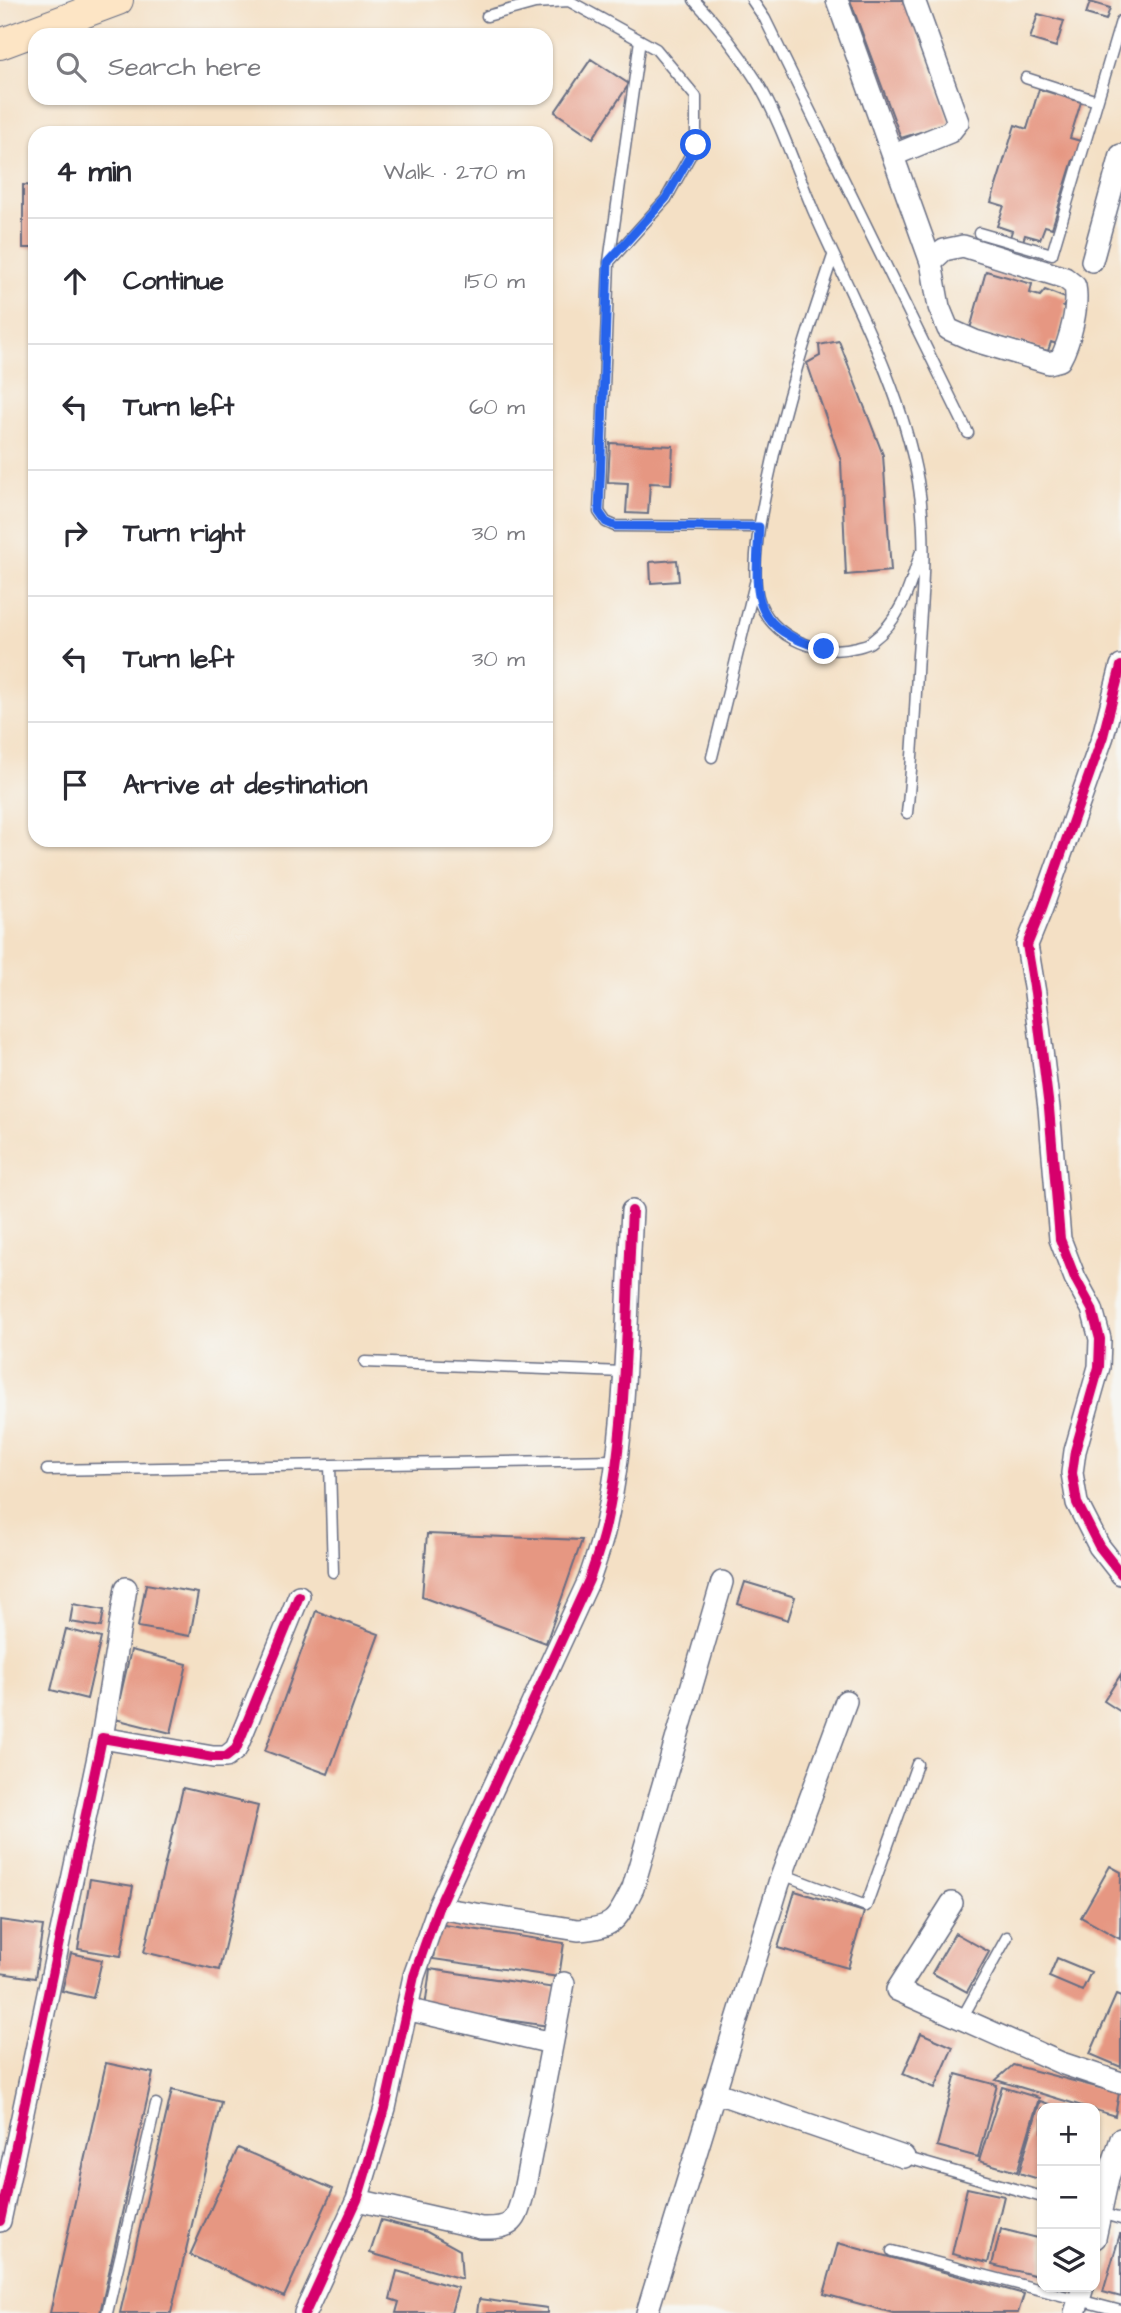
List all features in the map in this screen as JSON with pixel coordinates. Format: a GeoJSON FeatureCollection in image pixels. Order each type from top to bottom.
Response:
{"type":"FeatureCollection","features":[{"type":"Feature","properties":{"kind":"street"},"geometry":{"type":"LineString","coordinates":[[43,28],[118,0]]}},
{"type":"Feature","properties":{"kind":"street"},"geometry":{"type":"LineString","coordinates":[[837,0],[931,262],[939,307],[948,329],[975,341],[1049,363],[1060,360],[1065,351],[1078,299],[1075,286],[1065,278],[963,246],[944,250],[931,262]]}},
{"type":"Feature","properties":{"kind":"street"},"geometry":{"type":"LineString","coordinates":[[894,155],[950,132],[958,122],[914,0]]}},
{"type":"Feature","properties":{"kind":"street"},"geometry":{"type":"LineString","coordinates":[[0,44],[28,34]]}},
{"type":"Feature","properties":{"kind":"street"},"geometry":{"type":"LineString","coordinates":[[1092,261],[1121,155]]}},
{"type":"Feature","properties":{"kind":"street"},"geometry":{"type":"LineString","coordinates":[[1121,666],[1103,736],[1027,945],[1049,1108],[1060,1239],[1075,1278],[1092,1309],[1100,1339],[1099,1367],[1075,1451],[1072,1473],[1077,1503],[1099,1546],[1121,1574]]}},
{"type":"Feature","properties":{"kind":"street"},"geometry":{"type":"LineString","coordinates":[[305,2313],[357,2200],[385,2108],[414,1976],[438,1908],[589,1580],[606,1527],[617,1460],[632,1211]]}},
{"type":"Feature","properties":{"kind":"street"},"geometry":{"type":"LineString","coordinates":[[438,1908],[578,1930],[610,1925],[634,1888],[722,1582]]}},
{"type":"Feature","properties":{"kind":"street"},"geometry":{"type":"LineString","coordinates":[[0,2221],[102,1738],[126,1588]]}},
{"type":"Feature","properties":{"kind":"street"},"geometry":{"type":"LineString","coordinates":[[102,1738],[226,1757],[236,1749],[299,1596]]}},
{"type":"Feature","properties":{"kind":"street"},"geometry":{"type":"LineString","coordinates":[[647,2313],[782,1874],[846,1701]]}},
{"type":"Feature","properties":{"kind":"street"},"geometry":{"type":"LineString","coordinates":[[951,1903],[897,1990],[1061,2063],[1121,2083]]}},
{"type":"Feature","properties":{"kind":"street"},"geometry":{"type":"LineString","coordinates":[[357,2200],[481,2228],[499,2229],[510,2224],[519,2211],[524,2191],[565,1983]]}},
{"type":"Feature","properties":{"kind":"street"},"geometry":{"type":"LineString","coordinates":[[406,2010],[552,2043]]}},
{"type":"Feature","properties":{"kind":"street"},"geometry":{"type":"LineString","coordinates":[[714,2092],[904,2157]]}},
{"type":"Feature","properties":{"kind":"street"},"geometry":{"type":"LineString","coordinates":[[1100,2205],[1121,2139]]}},
{"type":"Feature","properties":{"kind":"lane"},"geometry":{"type":"LineString","coordinates":[[694,0],[713,19],[756,80],[783,135],[833,256],[891,383],[918,481],[924,540],[912,772],[907,813]]}},
{"type":"Feature","properties":{"kind":"lane"},"geometry":{"type":"LineString","coordinates":[[752,0],[765,19],[968,433]]}},
{"type":"Feature","properties":{"kind":"lane"},"geometry":{"type":"LineString","coordinates":[[487,16],[535,3],[569,1],[656,49],[696,97],[696,145],[666,198],[608,262]]}},
{"type":"Feature","properties":{"kind":"lane"},"geometry":{"type":"LineString","coordinates":[[979,233],[1052,254],[1121,21]]}},
{"type":"Feature","properties":{"kind":"lane"},"geometry":{"type":"LineString","coordinates":[[640,40],[608,262],[599,512],[606,522],[615,526],[759,527]]}},
{"type":"Feature","properties":{"kind":"lane"},"geometry":{"type":"LineString","coordinates":[[1026,78],[1097,101]]}},
{"type":"Feature","properties":{"kind":"lane"},"geometry":{"type":"LineString","coordinates":[[833,256],[780,426],[759,527],[757,587],[762,609],[775,627],[798,642],[824,649],[843,650],[870,643],[892,622],[907,594],[924,540]]}},
{"type":"Feature","properties":{"kind":"lane"},"geometry":{"type":"LineString","coordinates":[[712,757],[757,573]]}},
{"type":"Feature","properties":{"kind":"lane"},"geometry":{"type":"LineString","coordinates":[[365,1362],[623,1372]]}},
{"type":"Feature","properties":{"kind":"lane"},"geometry":{"type":"LineString","coordinates":[[47,1470],[617,1460]]}},
{"type":"Feature","properties":{"kind":"lane"},"geometry":{"type":"LineString","coordinates":[[330,1465],[333,1572]]}},
{"type":"Feature","properties":{"kind":"lane"},"geometry":{"type":"LineString","coordinates":[[782,1874],[866,1906],[917,1764]]}},
{"type":"Feature","properties":{"kind":"lane"},"geometry":{"type":"LineString","coordinates":[[961,2020],[1007,1937]]}},
{"type":"Feature","properties":{"kind":"lane"},"geometry":{"type":"LineString","coordinates":[[107,2313],[156,2104]]}},
{"type":"Feature","properties":{"kind":"lane"},"geometry":{"type":"LineString","coordinates":[[904,2157],[1037,2196]]}},
{"type":"Feature","properties":{"kind":"lane"},"geometry":{"type":"LineString","coordinates":[[1100,2213],[1121,2219]]}},
{"type":"Feature","properties":{"kind":"lane"},"geometry":{"type":"LineString","coordinates":[[892,2251],[1121,2311]]}},
{"type":"Feature","properties":{"kind":"building"},"geometry":{"type":"Polygon","coordinates":[[[850,0],[904,0],[950,123],[901,138],[850,0]]]}},
{"type":"Feature","properties":{"kind":"building"},"geometry":{"type":"Polygon","coordinates":[[[1090,2],[1110,8],[1106,20],[1086,14],[1090,2]]]}},
{"type":"Feature","properties":{"kind":"building"},"geometry":{"type":"Polygon","coordinates":[[[1038,14],[1064,21],[1056,47],[1030,39],[1038,14]]]}},
{"type":"Feature","properties":{"kind":"building"},"geometry":{"type":"Polygon","coordinates":[[[591,59],[629,84],[593,138],[555,112],[591,59]]]}},
{"type":"Feature","properties":{"kind":"building"},"geometry":{"type":"Polygon","coordinates":[[[1039,89],[1081,102],[1070,138],[1084,142],[1078,161],[1073,160],[1052,228],[1045,226],[1040,239],[1025,235],[1023,241],[1010,237],[1012,231],[997,226],[1004,206],[991,202],[1015,125],[1027,129],[1039,89]]]}},
{"type":"Feature","properties":{"kind":"building"},"geometry":{"type":"Polygon","coordinates":[[[23,185],[28,185],[28,248],[23,248],[23,185]]]}},
{"type":"Feature","properties":{"kind":"building"},"geometry":{"type":"Polygon","coordinates":[[[986,271],[1032,284],[1030,293],[1040,296],[1045,290],[1068,299],[1063,307],[1066,308],[1057,344],[1051,342],[1048,351],[970,329],[986,271]]]}},
{"type":"Feature","properties":{"kind":"building"},"geometry":{"type":"Polygon","coordinates":[[[839,341],[883,455],[891,571],[846,575],[841,461],[807,363],[820,356],[819,345],[839,341]]]}},
{"type":"Feature","properties":{"kind":"building"},"geometry":{"type":"Polygon","coordinates":[[[610,443],[673,446],[671,484],[650,483],[648,514],[626,513],[628,483],[608,482],[610,443]]]}},
{"type":"Feature","properties":{"kind":"building"},"geometry":{"type":"Polygon","coordinates":[[[677,560],[679,581],[651,583],[650,562],[677,560]]]}},
{"type":"Feature","properties":{"kind":"building"},"geometry":{"type":"Polygon","coordinates":[[[427,1534],[582,1540],[546,1643],[422,1597],[427,1534]]]}},
{"type":"Feature","properties":{"kind":"building"},"geometry":{"type":"Polygon","coordinates":[[[745,1582],[795,1597],[788,1620],[738,1604],[745,1582]]]}},
{"type":"Feature","properties":{"kind":"building"},"geometry":{"type":"Polygon","coordinates":[[[146,1584],[198,1593],[190,1636],[138,1627],[146,1584]]]}},
{"type":"Feature","properties":{"kind":"building"},"geometry":{"type":"Polygon","coordinates":[[[73,1604],[104,1610],[101,1627],[70,1622],[73,1604]]]}},
{"type":"Feature","properties":{"kind":"building"},"geometry":{"type":"Polygon","coordinates":[[[316,1611],[379,1634],[328,1774],[265,1751],[316,1611]]]}},
{"type":"Feature","properties":{"kind":"building"},"geometry":{"type":"Polygon","coordinates":[[[66,1629],[101,1638],[87,1699],[51,1690],[66,1629]]]}},
{"type":"Feature","properties":{"kind":"building"},"geometry":{"type":"Polygon","coordinates":[[[131,1650],[187,1664],[171,1733],[115,1719],[131,1650]]]}},
{"type":"Feature","properties":{"kind":"building"},"geometry":{"type":"Polygon","coordinates":[[[1121,1674],[1121,1712],[1104,1701],[1121,1674]]]}},
{"type":"Feature","properties":{"kind":"building"},"geometry":{"type":"Polygon","coordinates":[[[183,1788],[258,1806],[219,1970],[144,1952],[183,1788]]]}},
{"type":"Feature","properties":{"kind":"building"},"geometry":{"type":"Polygon","coordinates":[[[1110,1866],[1121,1872],[1120,1939],[1081,1917],[1110,1866]]]}},
{"type":"Feature","properties":{"kind":"building"},"geometry":{"type":"Polygon","coordinates":[[[90,1879],[133,1886],[121,1956],[78,1949],[90,1879]]]}},
{"type":"Feature","properties":{"kind":"building"},"geometry":{"type":"Polygon","coordinates":[[[795,1891],[864,1912],[848,1968],[778,1948],[795,1891]]]}},
{"type":"Feature","properties":{"kind":"building"},"geometry":{"type":"Polygon","coordinates":[[[0,1920],[43,1926],[35,1978],[0,1973],[0,1920]]]}},
{"type":"Feature","properties":{"kind":"building"},"geometry":{"type":"Polygon","coordinates":[[[438,1924],[564,1943],[559,1977],[433,1959],[438,1924]]]}},
{"type":"Feature","properties":{"kind":"building"},"geometry":{"type":"Polygon","coordinates":[[[955,1933],[989,1952],[967,1992],[932,1973],[955,1933]]]}},
{"type":"Feature","properties":{"kind":"building"},"geometry":{"type":"Polygon","coordinates":[[[71,1953],[102,1960],[93,1998],[62,1991],[71,1953]]]}},
{"type":"Feature","properties":{"kind":"building"},"geometry":{"type":"Polygon","coordinates":[[[1057,1958],[1091,1972],[1082,1991],[1049,1977],[1057,1958]]]}},
{"type":"Feature","properties":{"kind":"building"},"geometry":{"type":"Polygon","coordinates":[[[430,1969],[555,1988],[549,2026],[425,2008],[430,1969]]]}},
{"type":"Feature","properties":{"kind":"building"},"geometry":{"type":"Polygon","coordinates":[[[1116,1995],[1121,1997],[1121,2067],[1090,2054],[1116,1995]]]}},
{"type":"Feature","properties":{"kind":"building"},"geometry":{"type":"Polygon","coordinates":[[[921,2033],[953,2047],[935,2088],[903,2074],[921,2033]]]}},
{"type":"Feature","properties":{"kind":"building"},"geometry":{"type":"Polygon","coordinates":[[[106,2063],[153,2073],[100,2313],[50,2313],[106,2063]]]}},
{"type":"Feature","properties":{"kind":"building"},"geometry":{"type":"Polygon","coordinates":[[[1013,2065],[1119,2093],[1115,2116],[1100,2111],[1100,2103],[1072,2103],[996,2080],[1013,2065]]]}},
{"type":"Feature","properties":{"kind":"building"},"geometry":{"type":"Polygon","coordinates":[[[956,2074],[997,2085],[978,2157],[937,2146],[956,2074]]]}},
{"type":"Feature","properties":{"kind":"building"},"geometry":{"type":"Polygon","coordinates":[[[1002,2087],[1039,2098],[1017,2172],[979,2161],[1002,2087]]]}},
{"type":"Feature","properties":{"kind":"building"},"geometry":{"type":"Polygon","coordinates":[[[172,2090],[221,2102],[171,2313],[120,2313],[172,2090]]]}},
{"type":"Feature","properties":{"kind":"building"},"geometry":{"type":"Polygon","coordinates":[[[1037,2111],[1037,2178],[1019,2173],[1037,2111]]]}},
{"type":"Feature","properties":{"kind":"building"},"geometry":{"type":"Polygon","coordinates":[[[238,2148],[333,2189],[284,2297],[190,2255],[238,2148]]]}},
{"type":"Feature","properties":{"kind":"building"},"geometry":{"type":"Polygon","coordinates":[[[967,2188],[1004,2196],[988,2263],[952,2254],[967,2188]]]}},
{"type":"Feature","properties":{"kind":"building"},"geometry":{"type":"Polygon","coordinates":[[[381,2220],[427,2232],[460,2250],[462,2279],[370,2253],[381,2220]]]}},
{"type":"Feature","properties":{"kind":"building"},"geometry":{"type":"Polygon","coordinates":[[[1001,2229],[1037,2238],[1037,2276],[992,2265],[1001,2229]]]}},
{"type":"Feature","properties":{"kind":"building"},"geometry":{"type":"Polygon","coordinates":[[[1121,2234],[1121,2297],[1103,2292],[1121,2234]]]}},
{"type":"Feature","properties":{"kind":"building"},"geometry":{"type":"Polygon","coordinates":[[[838,2243],[1024,2294],[1018,2313],[893,2313],[824,2294],[838,2243]]]}},
{"type":"Feature","properties":{"kind":"building"},"geometry":{"type":"Polygon","coordinates":[[[397,2271],[458,2288],[451,2313],[396,2313],[399,2302],[390,2299],[397,2271]]]}},
{"type":"Feature","properties":{"kind":"building"},"geometry":{"type":"Polygon","coordinates":[[[479,2299],[547,2308],[547,2313],[477,2313],[479,2299]]]}},
{"type":"Feature","properties":{"kind":"cycle path"},"geometry":{"type":"LineString","coordinates":[[1121,666],[1103,736],[1027,945],[1049,1108],[1060,1239],[1075,1278],[1092,1309],[1100,1339],[1099,1367],[1075,1451],[1072,1473],[1077,1503],[1099,1546],[1121,1574]]}},
{"type":"Feature","properties":{"kind":"cycle path"},"geometry":{"type":"LineString","coordinates":[[305,2313],[357,2200],[385,2108],[414,1976],[438,1908],[589,1580],[600,1545],[619,1447],[632,1211]]}},
{"type":"Feature","properties":{"kind":"cycle path"},"geometry":{"type":"LineString","coordinates":[[0,2221],[102,1738],[226,1757],[236,1749],[299,1596]]}},
{"type":"Feature","properties":{"kind":"route"},"geometry":{"type":"LineString","coordinates":[[696,145],[666,198],[608,262],[599,512],[606,522],[615,526],[759,527],[757,587],[762,609],[775,627],[798,642],[824,649]]}}]}
